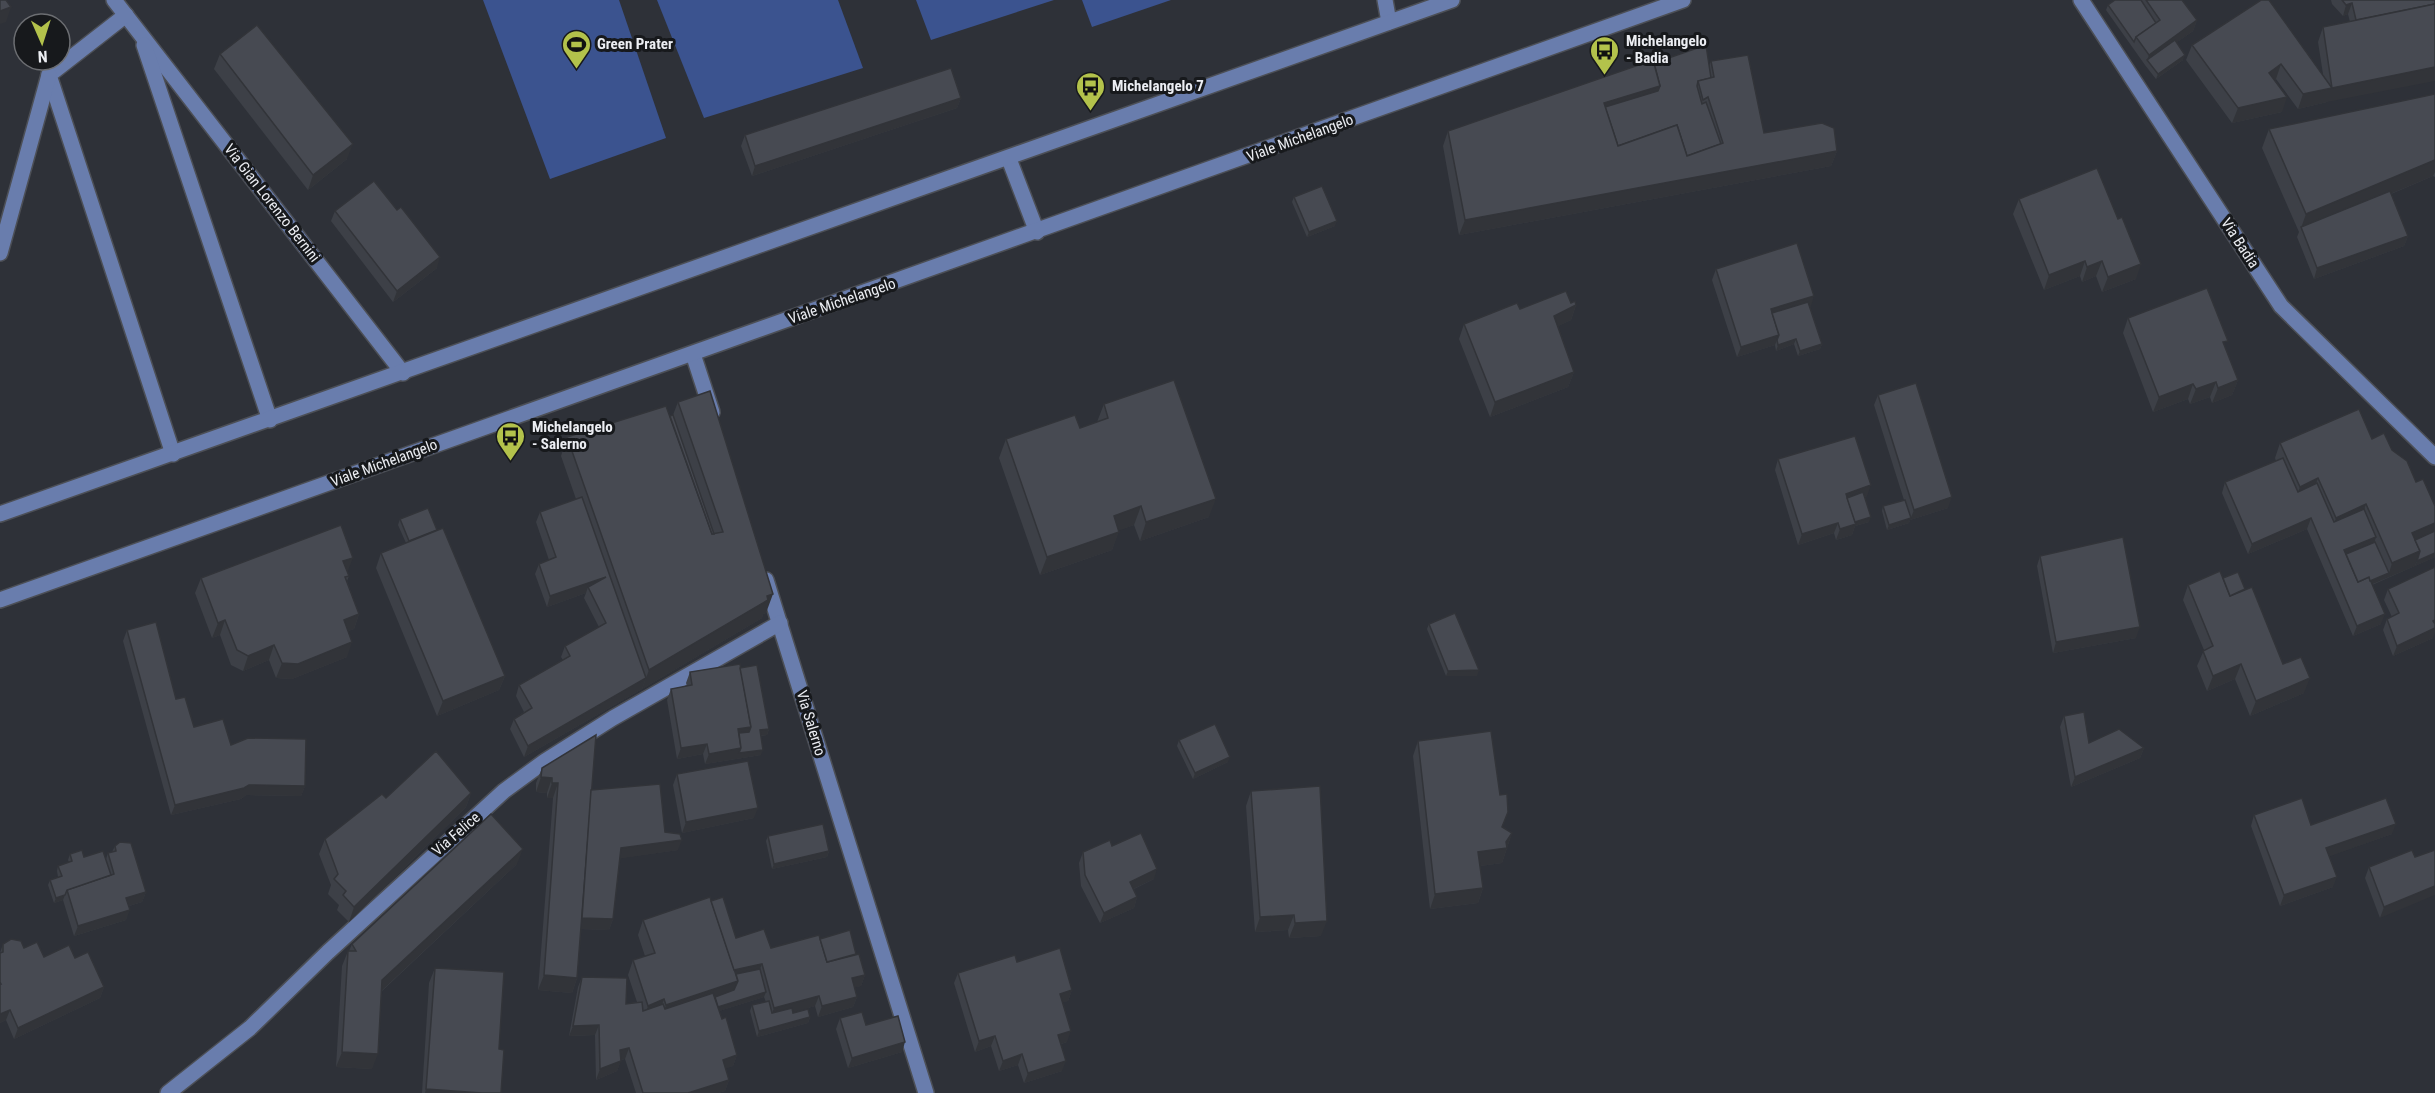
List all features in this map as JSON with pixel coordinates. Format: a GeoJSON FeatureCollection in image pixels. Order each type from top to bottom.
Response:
{"type":"FeatureCollection","features":[{"type":"Feature","properties":{"kind":"street","name":"Via Gian Lorenzo Bernini"},"geometry":{"type":"LineString","coordinates":[[114,0],[404,373]]}},
{"type":"Feature","properties":{"kind":"street"},"geometry":{"type":"LineString","coordinates":[[1385,0],[1389,22]]}},
{"type":"Feature","properties":{"kind":"street"},"geometry":{"type":"LineString","coordinates":[[0,514],[1009,159],[1452,0]]}},
{"type":"Feature","properties":{"kind":"street","name":"Viale Michelangelo"},"geometry":{"type":"LineString","coordinates":[[0,600],[1683,0]]}},
{"type":"Feature","properties":{"kind":"street","name":"Via Badia"},"geometry":{"type":"LineString","coordinates":[[2081,0],[2281,306],[2435,457]]}},
{"type":"Feature","properties":{"kind":"street"},"geometry":{"type":"LineString","coordinates":[[0,253],[49,75],[126,15]]}},
{"type":"Feature","properties":{"kind":"street","name":"Via Gian Lorenzo Bernini"},"geometry":{"type":"LineString","coordinates":[[140,34],[270,420]]}},
{"type":"Feature","properties":{"kind":"street"},"geometry":{"type":"LineString","coordinates":[[49,75],[173,454]]}},
{"type":"Feature","properties":{"kind":"street"},"geometry":{"type":"LineString","coordinates":[[1009,159],[1036,232]]}},
{"type":"Feature","properties":{"kind":"street"},"geometry":{"type":"LineString","coordinates":[[693,354],[718,432]]}},
{"type":"Feature","properties":{"kind":"street","name":"Via Salerno"},"geometry":{"type":"LineString","coordinates":[[762,567],[926,1093]]}},
{"type":"Feature","properties":{"kind":"street","name":"Via Felice"},"geometry":{"type":"LineString","coordinates":[[168,1093],[250,1028],[345,936],[504,791],[545,761],[613,718],[780,623]]}},
{"type":"Feature","properties":{"kind":"shaded area","name":"Green Prater"},"geometry":{"type":"Polygon","coordinates":[[[483,0],[619,0],[666,138],[550,179],[483,0]]]}},
{"type":"Feature","properties":{"kind":"shaded area","name":"Green Prater"},"geometry":{"type":"Polygon","coordinates":[[[657,0],[838,0],[863,68],[704,118],[657,0]]]}},
{"type":"Feature","properties":{"kind":"shaded area"},"geometry":{"type":"Polygon","coordinates":[[[916,0],[1054,0],[931,40],[916,0]]]}},
{"type":"Feature","properties":{"kind":"shaded area"},"geometry":{"type":"Polygon","coordinates":[[[1082,0],[1171,0],[1092,27],[1082,0]]]}},
{"type":"Feature","properties":{"kind":"building"},"geometry":{"type":"Polygon","coordinates":[[[0,0],[6,0],[11,7],[0,11],[0,0]]]}},
{"type":"Feature","properties":{"kind":"building"},"geometry":{"type":"Polygon","coordinates":[[[2115,0],[2141,0],[2156,23],[2136,37],[2134,42],[2108,5],[2115,0]]]}},
{"type":"Feature","properties":{"kind":"building"},"geometry":{"type":"Polygon","coordinates":[[[2146,0],[2182,0],[2197,20],[2149,55],[2136,37],[2160,20],[2146,0]]]}},
{"type":"Feature","properties":{"kind":"building"},"geometry":{"type":"Polygon","coordinates":[[[2261,0],[2269,0],[2332,88],[2303,94],[2281,64],[2269,73],[2287,97],[2238,108],[2192,45],[2261,0]]]}},
{"type":"Feature","properties":{"kind":"building"},"geometry":{"type":"Polygon","coordinates":[[[2342,0],[2435,0],[2435,4],[2356,20],[2352,3],[2346,5],[2342,0]]]}},
{"type":"Feature","properties":{"kind":"building"},"geometry":{"type":"Polygon","coordinates":[[[2435,4],[2435,67],[2332,88],[2323,27],[2435,4]]]}},
{"type":"Feature","properties":{"kind":"building"},"geometry":{"type":"Polygon","coordinates":[[[257,25],[353,144],[313,175],[220,54],[257,25]]]}},
{"type":"Feature","properties":{"kind":"building"},"geometry":{"type":"Polygon","coordinates":[[[2175,40],[2185,55],[2158,74],[2147,60],[2175,40]]]}},
{"type":"Feature","properties":{"kind":"building"},"geometry":{"type":"Polygon","coordinates":[[[1706,45],[1711,78],[1698,81],[1697,86],[1702,104],[1706,102],[1721,144],[1687,156],[1677,125],[1618,146],[1605,107],[1658,91],[1660,86],[1654,63],[1706,45]]]}},
{"type":"Feature","properties":{"kind":"building"},"geometry":{"type":"Polygon","coordinates":[[[1748,55],[1764,133],[1822,123],[1834,128],[1837,151],[1465,220],[1448,131],[1653,60],[1660,86],[1604,103],[1618,146],[1677,125],[1687,156],[1723,143],[1708,97],[1703,100],[1698,81],[1714,77],[1711,61],[1748,55]]]}},
{"type":"Feature","properties":{"kind":"building"},"geometry":{"type":"Polygon","coordinates":[[[951,68],[961,98],[755,166],[745,135],[951,68]]]}},
{"type":"Feature","properties":{"kind":"building"},"geometry":{"type":"Polygon","coordinates":[[[2435,94],[2435,160],[2306,214],[2269,129],[2435,94]]]}},
{"type":"Feature","properties":{"kind":"building"},"geometry":{"type":"Polygon","coordinates":[[[2097,168],[2118,219],[2122,217],[2141,264],[2108,277],[2102,261],[2087,267],[2085,261],[2049,275],[2019,199],[2097,168]]]}},
{"type":"Feature","properties":{"kind":"building"},"geometry":{"type":"Polygon","coordinates":[[[374,181],[397,210],[401,207],[440,257],[397,291],[335,211],[374,181]]]}},
{"type":"Feature","properties":{"kind":"building"},"geometry":{"type":"Polygon","coordinates":[[[1322,186],[1337,221],[1309,232],[1294,197],[1322,186]]]}},
{"type":"Feature","properties":{"kind":"building"},"geometry":{"type":"Polygon","coordinates":[[[2390,191],[2408,236],[2317,268],[2301,227],[2390,191]]]}},
{"type":"Feature","properties":{"kind":"building"},"geometry":{"type":"Polygon","coordinates":[[[1797,243],[1814,296],[1771,309],[1779,335],[1741,347],[1716,269],[1797,243]]]}},
{"type":"Feature","properties":{"kind":"building"},"geometry":{"type":"Polygon","coordinates":[[[2207,288],[2228,341],[2223,342],[2238,380],[2218,388],[2216,382],[2196,389],[2193,384],[2159,397],[2128,318],[2207,288]]]}},
{"type":"Feature","properties":{"kind":"building"},"geometry":{"type":"Polygon","coordinates":[[[1566,291],[1571,303],[1575,301],[1576,305],[1554,316],[1574,372],[1495,402],[1464,324],[1517,303],[1520,309],[1566,291]]]}},
{"type":"Feature","properties":{"kind":"building"},"geometry":{"type":"Polygon","coordinates":[[[1808,302],[1822,344],[1800,351],[1796,339],[1778,345],[1779,335],[1772,313],[1808,302]]]}},
{"type":"Feature","properties":{"kind":"building"},"geometry":{"type":"Polygon","coordinates":[[[1174,380],[1216,499],[1146,522],[1141,506],[1114,516],[1119,532],[1047,557],[1006,439],[1075,415],[1080,428],[1108,418],[1104,404],[1174,380]]]}},
{"type":"Feature","properties":{"kind":"building"},"geometry":{"type":"Polygon","coordinates":[[[1916,383],[1952,497],[1914,510],[1878,395],[1916,383]]]}},
{"type":"Feature","properties":{"kind":"building"},"geometry":{"type":"Polygon","coordinates":[[[710,391],[773,594],[767,596],[768,600],[649,670],[567,437],[666,406],[712,534],[723,532],[678,402],[710,391]]]}},
{"type":"Feature","properties":{"kind":"building"},"geometry":{"type":"Polygon","coordinates":[[[2359,409],[2372,439],[2384,433],[2392,450],[2407,461],[2416,482],[2423,479],[2435,506],[2435,523],[2412,533],[2420,551],[2392,563],[2366,504],[2336,518],[2318,478],[2300,487],[2280,443],[2359,409]]]}},
{"type":"Feature","properties":{"kind":"building"},"geometry":{"type":"Polygon","coordinates":[[[673,415],[714,534],[712,534],[670,416],[673,415]]]}},
{"type":"Feature","properties":{"kind":"building"},"geometry":{"type":"Polygon","coordinates":[[[1855,436],[1871,485],[1846,494],[1856,524],[1840,529],[1838,523],[1802,534],[1778,459],[1855,436]]]}},
{"type":"Feature","properties":{"kind":"building"},"geometry":{"type":"Polygon","coordinates":[[[2283,458],[2298,492],[2317,483],[2334,522],[2364,509],[2376,537],[2344,550],[2358,582],[2369,577],[2385,614],[2357,626],[2311,518],[2252,544],[2225,482],[2283,458]]]}},
{"type":"Feature","properties":{"kind":"building"},"geometry":{"type":"Polygon","coordinates":[[[1863,492],[1871,517],[1855,522],[1847,498],[1863,492]]]}},
{"type":"Feature","properties":{"kind":"building"},"geometry":{"type":"Polygon","coordinates":[[[582,497],[646,678],[528,746],[514,719],[532,708],[519,685],[570,656],[565,646],[606,623],[588,587],[606,577],[550,596],[539,564],[556,557],[540,512],[582,497]]]}},
{"type":"Feature","properties":{"kind":"building"},"geometry":{"type":"Polygon","coordinates":[[[1905,500],[1911,518],[1889,525],[1883,506],[1905,500]]]}},
{"type":"Feature","properties":{"kind":"building"},"geometry":{"type":"Polygon","coordinates":[[[428,508],[437,530],[409,541],[400,519],[428,508]]]}},
{"type":"Feature","properties":{"kind":"building"},"geometry":{"type":"Polygon","coordinates":[[[341,525],[353,558],[343,561],[349,576],[345,577],[359,614],[344,620],[352,642],[298,664],[282,663],[274,645],[248,656],[237,650],[225,620],[218,623],[201,578],[341,525]]]}},
{"type":"Feature","properties":{"kind":"building"},"geometry":{"type":"Polygon","coordinates":[[[443,528],[505,676],[443,701],[381,553],[443,528]]]}},
{"type":"Feature","properties":{"kind":"building"},"geometry":{"type":"Polygon","coordinates":[[[2435,531],[2435,553],[2417,561],[2420,551],[2415,540],[2435,531]]]}},
{"type":"Feature","properties":{"kind":"building"},"geometry":{"type":"Polygon","coordinates":[[[2123,537],[2140,627],[2056,642],[2040,556],[2123,537]]]}},
{"type":"Feature","properties":{"kind":"building"},"geometry":{"type":"Polygon","coordinates":[[[2375,542],[2389,573],[2370,581],[2369,577],[2358,582],[2346,554],[2375,542]]]}},
{"type":"Feature","properties":{"kind":"building"},"geometry":{"type":"Polygon","coordinates":[[[2435,567],[2435,620],[2433,621],[2435,628],[2397,646],[2387,619],[2399,613],[2388,589],[2435,567]]]}},
{"type":"Feature","properties":{"kind":"building"},"geometry":{"type":"Polygon","coordinates":[[[2220,571],[2230,596],[2252,587],[2283,664],[2301,657],[2310,678],[2256,701],[2241,664],[2213,676],[2203,651],[2213,646],[2188,585],[2220,571]]]}},
{"type":"Feature","properties":{"kind":"building"},"geometry":{"type":"Polygon","coordinates":[[[2238,572],[2245,589],[2230,596],[2223,578],[2238,572]]]}},
{"type":"Feature","properties":{"kind":"building"},"geometry":{"type":"Polygon","coordinates":[[[1455,613],[1479,670],[1448,671],[1429,624],[1455,613]]]}},
{"type":"Feature","properties":{"kind":"building"},"geometry":{"type":"Polygon","coordinates":[[[156,622],[176,699],[185,697],[194,727],[223,719],[231,745],[248,738],[306,739],[305,786],[249,785],[175,805],[127,630],[156,622]]]}},
{"type":"Feature","properties":{"kind":"building"},"geometry":{"type":"Polygon","coordinates":[[[740,664],[751,727],[738,729],[741,748],[709,754],[707,744],[681,748],[671,689],[692,685],[690,672],[740,664]]]}},
{"type":"Feature","properties":{"kind":"building"},"geometry":{"type":"Polygon","coordinates":[[[757,665],[769,729],[760,730],[763,750],[739,753],[741,748],[739,733],[749,732],[751,727],[740,668],[757,665]]]}},
{"type":"Feature","properties":{"kind":"building"},"geometry":{"type":"Polygon","coordinates":[[[2084,712],[2089,743],[2119,729],[2144,748],[2075,777],[2064,716],[2084,712]]]}},
{"type":"Feature","properties":{"kind":"building"},"geometry":{"type":"Polygon","coordinates":[[[1215,724],[1230,757],[1195,773],[1179,740],[1215,724]]]}},
{"type":"Feature","properties":{"kind":"building"},"geometry":{"type":"Polygon","coordinates":[[[1491,731],[1500,795],[1507,794],[1508,812],[1502,827],[1512,833],[1506,842],[1507,848],[1478,852],[1483,888],[1435,894],[1418,741],[1491,731]]]}},
{"type":"Feature","properties":{"kind":"building"},"geometry":{"type":"Polygon","coordinates":[[[596,735],[577,978],[544,975],[558,783],[552,783],[552,778],[541,777],[542,768],[596,735]]]}},
{"type":"Feature","properties":{"kind":"building"},"geometry":{"type":"Polygon","coordinates":[[[436,751],[471,793],[354,907],[343,895],[346,891],[334,879],[338,874],[325,839],[382,794],[386,798],[436,751]]]}},
{"type":"Feature","properties":{"kind":"building"},"geometry":{"type":"Polygon","coordinates":[[[748,761],[758,808],[686,822],[677,774],[748,761]]]}},
{"type":"Feature","properties":{"kind":"building"},"geometry":{"type":"Polygon","coordinates":[[[660,784],[665,832],[680,834],[682,840],[621,848],[613,919],[582,918],[591,790],[660,784]]]}},
{"type":"Feature","properties":{"kind":"building"},"geometry":{"type":"Polygon","coordinates":[[[1320,786],[1327,921],[1295,923],[1294,915],[1260,917],[1251,791],[1320,786]]]}},
{"type":"Feature","properties":{"kind":"building"},"geometry":{"type":"Polygon","coordinates":[[[2302,798],[2311,825],[2386,798],[2396,824],[2326,848],[2337,877],[2284,895],[2254,815],[2302,798]]]}},
{"type":"Feature","properties":{"kind":"building"},"geometry":{"type":"Polygon","coordinates":[[[491,814],[523,849],[382,980],[378,1054],[342,1052],[348,951],[356,951],[352,944],[491,814]]]}},
{"type":"Feature","properties":{"kind":"building"},"geometry":{"type":"Polygon","coordinates":[[[823,824],[829,851],[774,864],[768,836],[823,824]]]}},
{"type":"Feature","properties":{"kind":"building"},"geometry":{"type":"Polygon","coordinates":[[[1141,833],[1157,869],[1130,882],[1137,897],[1104,913],[1085,875],[1083,852],[1110,840],[1112,846],[1141,833]]]}},
{"type":"Feature","properties":{"kind":"building"},"geometry":{"type":"Polygon","coordinates":[[[120,842],[131,843],[146,892],[126,898],[130,910],[78,926],[67,890],[114,874],[108,853],[116,851],[115,846],[120,842]]]}},
{"type":"Feature","properties":{"kind":"building"},"geometry":{"type":"Polygon","coordinates":[[[82,850],[84,857],[103,851],[111,875],[67,890],[65,895],[56,898],[50,880],[62,876],[58,866],[72,861],[70,854],[82,850]]]}},
{"type":"Feature","properties":{"kind":"building"},"geometry":{"type":"Polygon","coordinates":[[[2412,850],[2415,857],[2435,850],[2435,886],[2384,907],[2369,867],[2412,850]]]}},
{"type":"Feature","properties":{"kind":"building"},"geometry":{"type":"Polygon","coordinates":[[[710,897],[738,981],[666,1005],[664,999],[648,1006],[633,960],[655,953],[643,920],[710,897]]]}},
{"type":"Feature","properties":{"kind":"building"},"geometry":{"type":"Polygon","coordinates":[[[723,897],[736,938],[764,929],[771,948],[819,935],[827,962],[859,954],[865,975],[852,978],[857,997],[822,1006],[819,996],[774,1008],[762,964],[734,970],[711,901],[723,897]]]}},
{"type":"Feature","properties":{"kind":"building"},"geometry":{"type":"Polygon","coordinates":[[[850,930],[856,954],[827,962],[820,939],[850,930]]]}},
{"type":"Feature","properties":{"kind":"building"},"geometry":{"type":"Polygon","coordinates":[[[11,939],[21,941],[24,948],[37,942],[44,957],[69,945],[75,958],[88,952],[104,987],[18,1028],[10,1010],[0,1014],[0,953],[3,952],[3,944],[11,939]]]}},
{"type":"Feature","properties":{"kind":"building"},"geometry":{"type":"Polygon","coordinates":[[[1060,948],[1072,990],[1060,994],[1071,1031],[1058,1035],[1066,1061],[1028,1073],[1022,1054],[1003,1061],[995,1036],[979,1041],[958,973],[1015,955],[1017,962],[1060,948]]]}},
{"type":"Feature","properties":{"kind":"building"},"geometry":{"type":"Polygon","coordinates":[[[435,968],[504,972],[499,1049],[504,1050],[501,1093],[426,1089],[435,968]]]}},
{"type":"Feature","properties":{"kind":"building"},"geometry":{"type":"Polygon","coordinates":[[[760,969],[766,992],[718,1007],[715,997],[734,990],[738,981],[736,974],[760,969]]]}},
{"type":"Feature","properties":{"kind":"building"},"geometry":{"type":"Polygon","coordinates":[[[582,977],[627,978],[626,1004],[642,1002],[643,1011],[663,1004],[665,1009],[713,993],[722,1019],[726,1017],[737,1055],[723,1060],[729,1080],[688,1093],[643,1093],[629,1048],[620,1050],[621,1061],[600,1069],[599,1025],[573,1026],[582,977]]]}},
{"type":"Feature","properties":{"kind":"building"},"geometry":{"type":"Polygon","coordinates":[[[769,1001],[772,1013],[792,1008],[793,1013],[808,1009],[810,1017],[759,1031],[752,1005],[769,1001]]]}},
{"type":"Feature","properties":{"kind":"building"},"geometry":{"type":"Polygon","coordinates":[[[862,1012],[866,1025],[898,1016],[905,1042],[852,1058],[840,1018],[862,1012]]]}},
{"type":"Feature","properties":{"kind":"place","name":"Green Prater"},"geometry":{"type":"Point","coordinates":[576,70]}},
{"type":"Feature","properties":{"kind":"place","name":"Michelangelo - Badia"},"geometry":{"type":"Point","coordinates":[1605,76]}},
{"type":"Feature","properties":{"kind":"place","name":"Michelangelo 7"},"geometry":{"type":"Point","coordinates":[1091,112]}},
{"type":"Feature","properties":{"kind":"place","name":"Michelangelo - Salerno"},"geometry":{"type":"Point","coordinates":[511,462]}}]}
